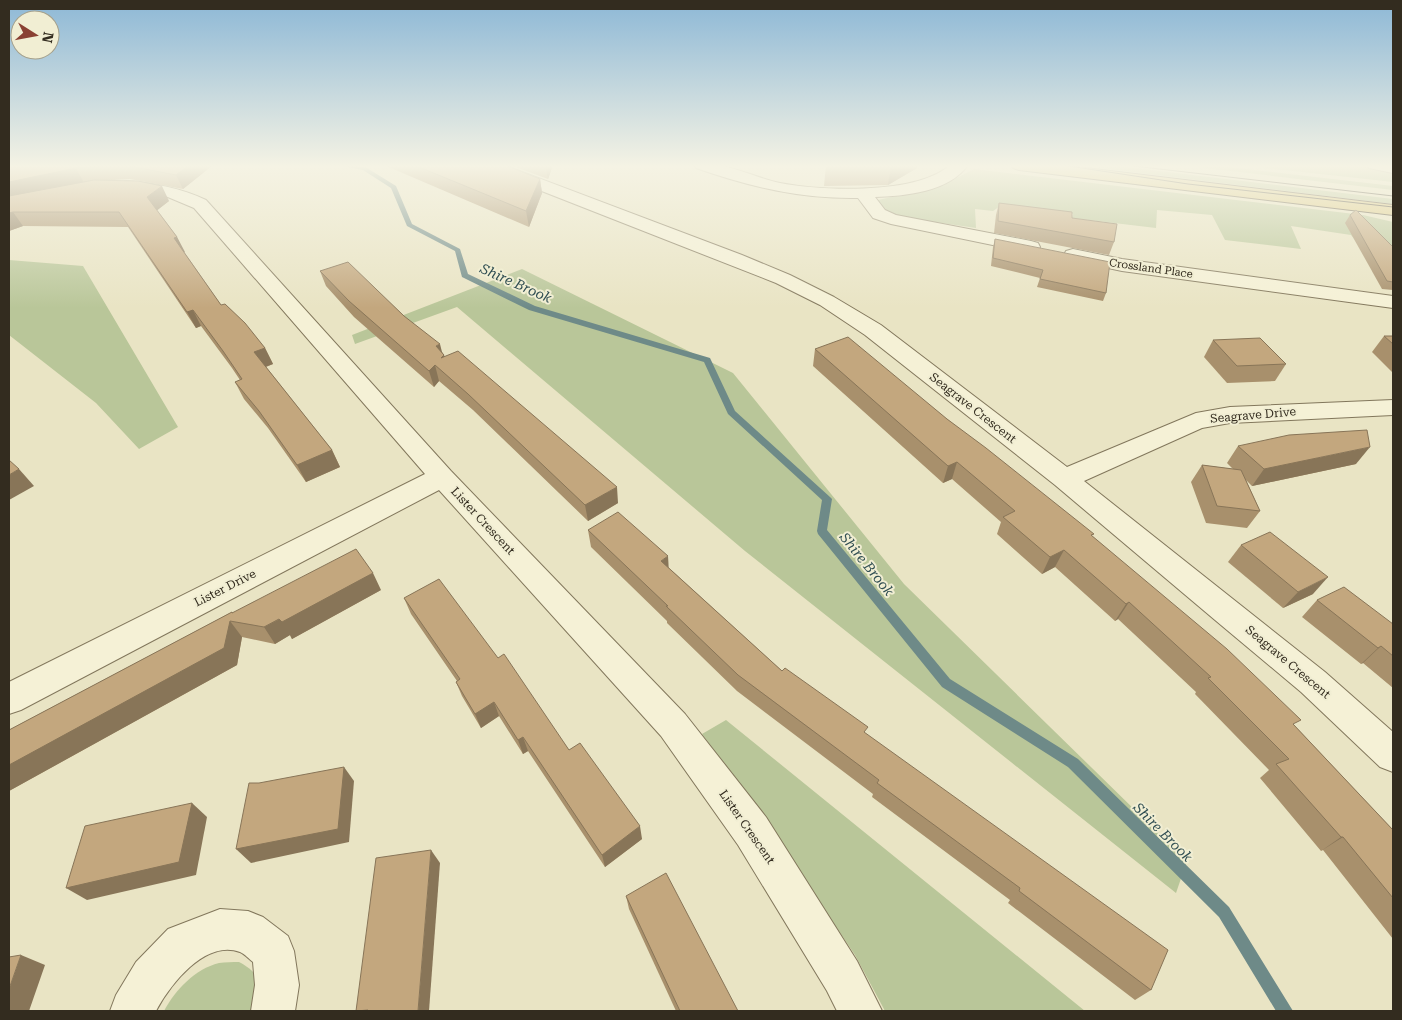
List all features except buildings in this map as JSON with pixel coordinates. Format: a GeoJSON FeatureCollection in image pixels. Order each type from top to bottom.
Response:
{"type":"FeatureCollection","features":[{"type":"Feature","properties":{"kind":"street","name":"Lister Crescent"},"geometry":{"type":"LineString","coordinates":[[208,213],[442,477],[673,725],[752,831],[842,976],[860,1011]]}},
{"type":"Feature","properties":{"kind":"street","name":"Seagrave Crescent"},"geometry":{"type":"LineString","coordinates":[[611,213],[735,259],[828,301],[873,330],[1064,479],[1313,682],[1393,755]]}},
{"type":"Feature","properties":{"kind":"street","name":"Crossland Place"},"geometry":{"type":"LineString","coordinates":[[878,213],[890,219],[1122,265],[1393,302]]}},
{"type":"Feature","properties":{"kind":"street","name":"Seagrave Drive"},"geometry":{"type":"LineString","coordinates":[[1064,479],[1196,421],[1230,415],[1393,407]]}},
{"type":"Feature","properties":{"kind":"street","name":"Lister Drive"},"geometry":{"type":"LineString","coordinates":[[9,698],[442,477]]}},
{"type":"Feature","properties":{"kind":"street"},"geometry":{"type":"LineString","coordinates":[[132,1011],[151,976],[183,944],[220,930],[248,932],[273,951],[277,985],[273,1011]]}},
{"type":"Feature","properties":{"kind":"green space"},"geometry":{"type":"Polygon","coordinates":[[[884,213],[975,213],[976,228],[887,215],[884,213]]]}},
{"type":"Feature","properties":{"kind":"green space"},"geometry":{"type":"Polygon","coordinates":[[[1063,213],[1157,213],[1156,228],[1072,218],[1073,214],[1063,213]]]}},
{"type":"Feature","properties":{"kind":"green space"},"geometry":{"type":"Polygon","coordinates":[[[1186,213],[1343,213],[1393,222],[1393,262],[1358,244],[1351,235],[1291,226],[1301,249],[1225,240],[1212,215],[1186,213]]]}},
{"type":"Feature","properties":{"kind":"green space"},"geometry":{"type":"Polygon","coordinates":[[[9,260],[83,266],[178,427],[139,449],[96,403],[9,335],[9,260]]]}},
{"type":"Feature","properties":{"kind":"green space"},"geometry":{"type":"Polygon","coordinates":[[[522,269],[733,373],[904,584],[1187,861],[1176,893],[745,551],[457,307],[355,344],[352,335],[522,269]]]}},
{"type":"Feature","properties":{"kind":"green space"},"geometry":{"type":"Polygon","coordinates":[[[726,720],[1085,1011],[885,1011],[855,955],[768,826],[702,734],[726,720]]]}},
{"type":"Feature","properties":{"kind":"green space"},"geometry":{"type":"Polygon","coordinates":[[[239,962],[252,971],[259,982],[261,995],[259,1011],[164,1011],[174,995],[194,975],[219,963],[239,962]]]}},
{"type":"Feature","properties":{"kind":"waterway","name":"Shire Brook"},"geometry":{"type":"LineString","coordinates":[[404,213],[409,225],[458,250],[465,275],[532,308],[707,360],[731,412],[827,499],[822,531],[946,683],[1073,763],[1224,912],[1285,1011]]}}]}
